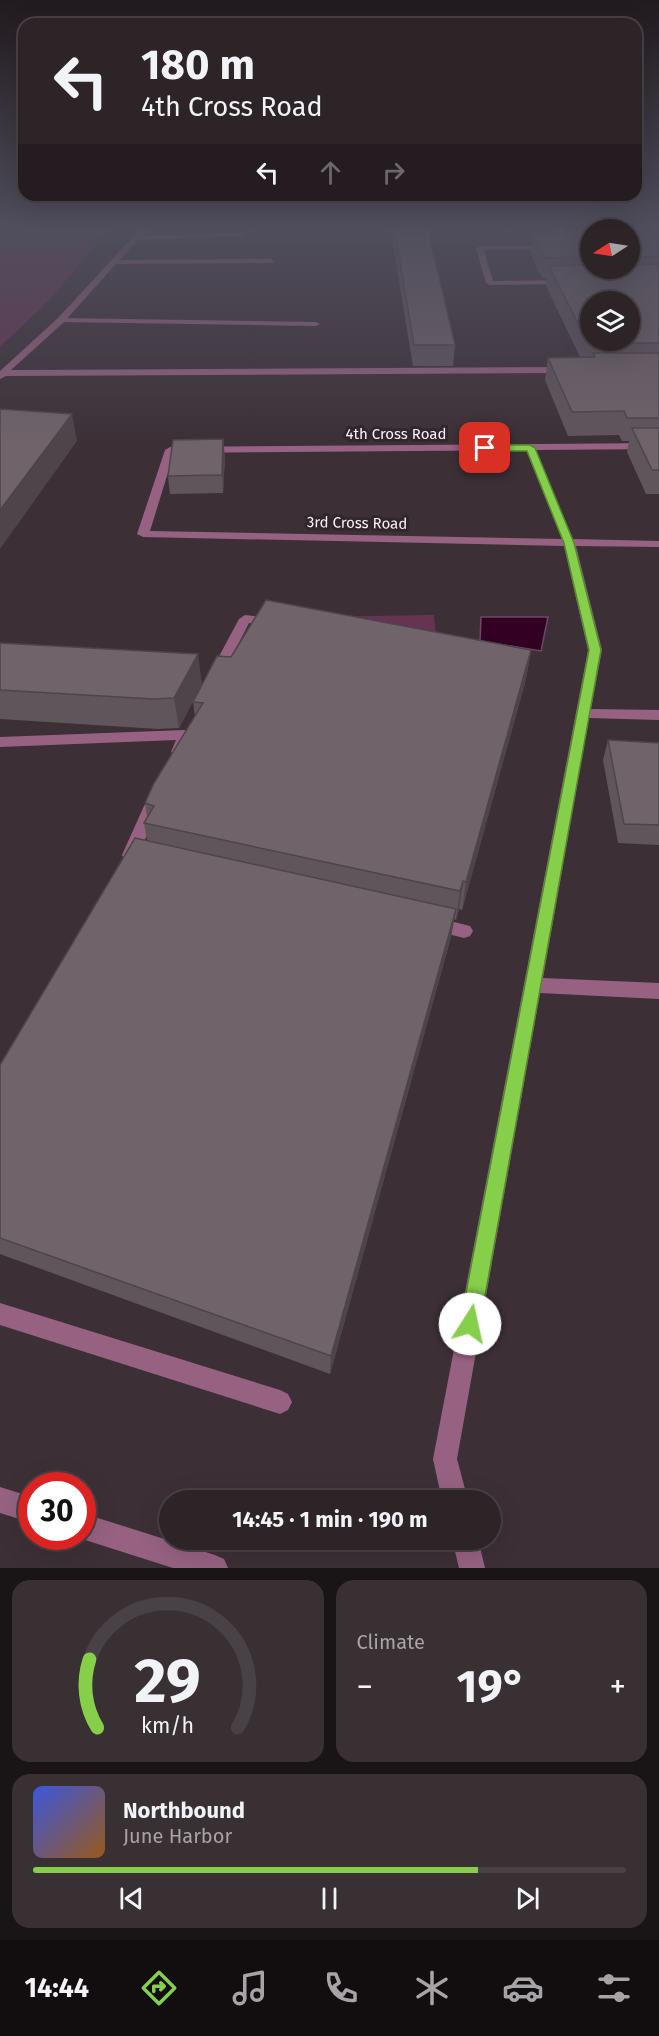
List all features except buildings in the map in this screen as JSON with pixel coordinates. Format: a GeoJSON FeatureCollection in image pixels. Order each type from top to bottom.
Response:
{"type":"FeatureCollection","features":[{"type":"Feature","properties":{"kind":"street"},"geometry":{"type":"LineString","coordinates":[[1,375],[80,299]]}},
{"type":"Feature","properties":{"kind":"street"},"geometry":{"type":"LineString","coordinates":[[61,320],[315,324]]}},
{"type":"Feature","properties":{"kind":"street"},"geometry":{"type":"LineString","coordinates":[[1,375],[575,370]]}},
{"type":"Feature","properties":{"kind":"street","name":"4th Cross Road"},"geometry":{"type":"LineString","coordinates":[[170,450],[659,446]]}},
{"type":"Feature","properties":{"kind":"street"},"geometry":{"type":"LineString","coordinates":[[453,1490],[445,1459],[595,650],[569,543],[530,448]]}},
{"type":"Feature","properties":{"kind":"street","name":"3rd Cross Road"},"geometry":{"type":"LineString","coordinates":[[170,450],[143,534],[659,544]]}},
{"type":"Feature","properties":{"kind":"street"},"geometry":{"type":"LineString","coordinates":[[211,685],[245,619],[288,625]]}},
{"type":"Feature","properties":{"kind":"street"},"geometry":{"type":"LineString","coordinates":[[582,713],[659,715]]}},
{"type":"Feature","properties":{"kind":"street"},"geometry":{"type":"LineString","coordinates":[[0,742],[188,730],[171,765]]}},
{"type":"Feature","properties":{"kind":"street"},"geometry":{"type":"LineString","coordinates":[[131,860],[157,796]]}},
{"type":"Feature","properties":{"kind":"street"},"geometry":{"type":"LineString","coordinates":[[417,921],[464,931]]}},
{"type":"Feature","properties":{"kind":"street"},"geometry":{"type":"LineString","coordinates":[[532,986],[659,991]]}},
{"type":"Feature","properties":{"kind":"street"},"geometry":{"type":"LineString","coordinates":[[0,1314],[280,1402]]}},
{"type":"Feature","properties":{"kind":"street"},"geometry":{"type":"LineString","coordinates":[[0,1500],[18,1506]]}},
{"type":"Feature","properties":{"kind":"street"},"geometry":{"type":"LineString","coordinates":[[96,1530],[215,1568]]}},
{"type":"Feature","properties":{"kind":"street"},"geometry":{"type":"LineString","coordinates":[[468,1550],[472,1568]]}},
{"type":"Feature","properties":{"kind":"shaded area"},"geometry":{"type":"Polygon","coordinates":[[[0,299],[50,299],[0,347],[0,299]]]}},
{"type":"Feature","properties":{"kind":"shaded area"},"geometry":{"type":"Polygon","coordinates":[[[434,615],[437,648],[307,617],[434,615]]]}},
{"type":"Feature","properties":{"kind":"shaded area"},"geometry":{"type":"Polygon","coordinates":[[[481,617],[548,617],[541,651],[480,641],[481,617]]]}},
{"type":"Feature","properties":{"kind":"route"},"geometry":{"type":"LineString","coordinates":[[470,1324],[595,650],[569,543],[530,448],[485,448]]}}]}
